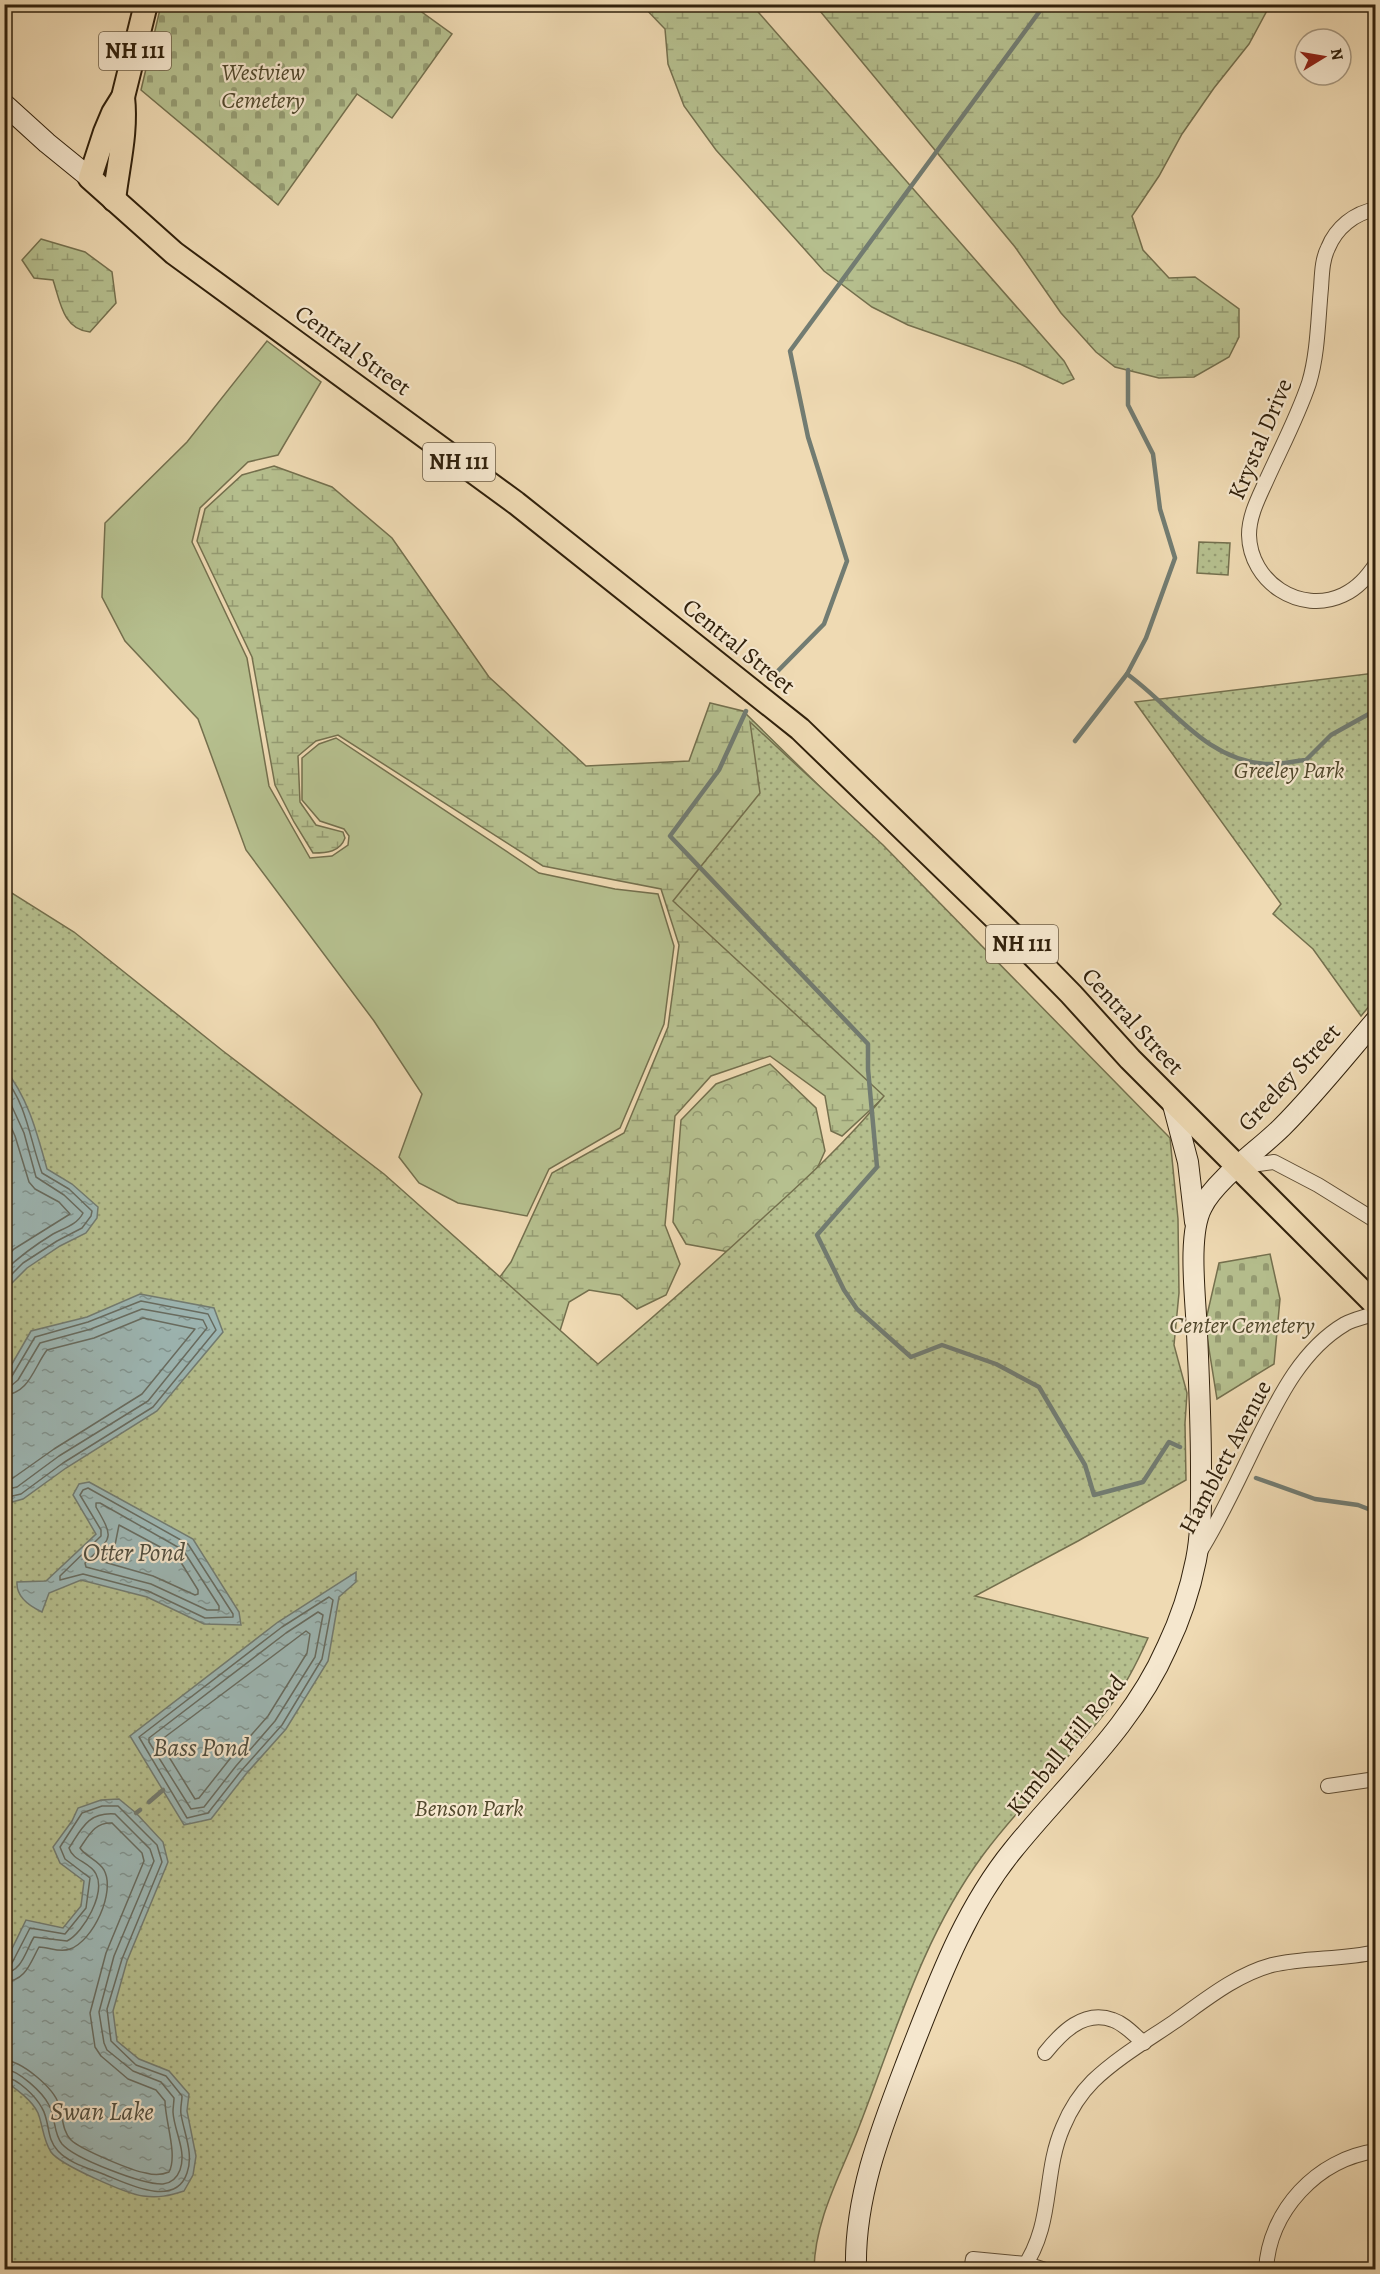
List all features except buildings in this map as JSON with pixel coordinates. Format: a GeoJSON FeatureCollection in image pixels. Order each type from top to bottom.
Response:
{"type":"FeatureCollection","features":[{"type":"Feature","properties":{"kind":"main road","name":"NH 111"},"geometry":{"type":"LineString","coordinates":[[90,178],[113,112],[123,97],[146,4]]}},
{"type":"Feature","properties":{"kind":"main road","name":"NH 111"},"geometry":{"type":"LineString","coordinates":[[114,200],[124,139],[123,97]]}},
{"type":"Feature","properties":{"kind":"main road","name":"Central Street"},"geometry":{"type":"LineString","coordinates":[[90,178],[174,253],[516,503],[800,729],[1025,947],[1172,1101],[1376,1305]]}},
{"type":"Feature","properties":{"kind":"street","name":"Central Street"},"geometry":{"type":"LineString","coordinates":[[4,104],[90,178]]}},
{"type":"Feature","properties":{"kind":"street","name":"Krystal Drive"},"geometry":{"type":"LineString","coordinates":[[1376,209],[1361,214],[1344,224],[1327,248],[1309,382],[1257,503],[1249,532],[1252,552],[1259,570],[1272,585],[1297,599],[1316,601],[1344,595],[1360,584],[1376,564]]}},
{"type":"Feature","properties":{"kind":"street","name":"Greeley Street"},"geometry":{"type":"LineString","coordinates":[[1237,1167],[1282,1127],[1376,1020]]}},
{"type":"Feature","properties":{"kind":"street"},"geometry":{"type":"LineString","coordinates":[[1172,1101],[1188,1162],[1196,1230]]}},
{"type":"Feature","properties":{"kind":"street"},"geometry":{"type":"LineString","coordinates":[[1237,1167],[1274,1162],[1318,1185],[1376,1221]]}},
{"type":"Feature","properties":{"kind":"street","name":"Kimball Hill Road"},"geometry":{"type":"LineString","coordinates":[[856,2270],[858,2227],[872,2160],[931,2000],[958,1937],[993,1877],[1013,1850],[1093,1761],[1134,1707],[1167,1648],[1180,1617],[1197,1557],[1201,1484],[1194,1260],[1196,1230],[1200,1210],[1207,1199],[1237,1167]]}},
{"type":"Feature","properties":{"kind":"street","name":"Hamblett Avenue"},"geometry":{"type":"LineString","coordinates":[[1197,1557],[1212,1532],[1274,1403],[1308,1356],[1328,1336],[1347,1323],[1376,1313]]}},
{"type":"Feature","properties":{"kind":"street"},"geometry":{"type":"LineString","coordinates":[[1328,1786],[1376,1779]]}},
{"type":"Feature","properties":{"kind":"street"},"geometry":{"type":"LineString","coordinates":[[1024,2267],[1034,2252],[1045,2219],[1056,2149],[1071,2111],[1092,2081],[1231,1983],[1251,1972],[1288,1962],[1375,1953]]}},
{"type":"Feature","properties":{"kind":"street"},"geometry":{"type":"LineString","coordinates":[[1045,2053],[1066,2029],[1077,2023],[1100,2018],[1121,2023],[1144,2043]]}},
{"type":"Feature","properties":{"kind":"street"},"geometry":{"type":"LineString","coordinates":[[1266,2270],[1275,2229],[1305,2186],[1315,2177],[1339,2163],[1376,2151]]}},
{"type":"Feature","properties":{"kind":"street"},"geometry":{"type":"LineString","coordinates":[[971,2270],[973,2259],[1045,2270]]}},
{"type":"Feature","properties":{"kind":"green space","name":"Westview Cemetery"},"geometry":{"type":"Polygon","coordinates":[[[161,5],[412,5],[452,34],[392,118],[357,94],[278,205],[141,90],[161,5]]]}},
{"type":"Feature","properties":{"kind":"green space"},"geometry":{"type":"Polygon","coordinates":[[[642,5],[752,5],[1064,361],[1074,379],[1063,384],[1020,364],[908,325],[872,307],[824,271],[716,150],[684,106],[668,64],[665,29],[642,5]]]}},
{"type":"Feature","properties":{"kind":"green space"},"geometry":{"type":"Polygon","coordinates":[[[815,5],[1270,5],[1249,44],[1214,88],[1182,134],[1159,176],[1132,216],[1143,250],[1169,278],[1195,277],[1239,309],[1239,337],[1229,357],[1194,377],[1159,378],[1115,367],[1096,352],[1061,313],[1015,247],[815,5]]]}},
{"type":"Feature","properties":{"kind":"green space"},"geometry":{"type":"Polygon","coordinates":[[[41,239],[85,252],[112,272],[116,303],[90,332],[81,330],[68,320],[53,280],[34,278],[22,260],[41,239]]]}},
{"type":"Feature","properties":{"kind":"green space"},"geometry":{"type":"Polygon","coordinates":[[[267,341],[321,382],[278,455],[248,462],[200,508],[192,542],[247,658],[269,786],[310,858],[332,856],[348,845],[349,836],[344,829],[320,821],[302,800],[302,758],[319,744],[336,738],[539,873],[615,889],[658,894],[674,946],[664,1024],[620,1128],[549,1169],[527,1216],[458,1203],[419,1183],[399,1157],[422,1094],[374,1021],[246,850],[198,719],[125,641],[102,597],[105,523],[187,442],[267,341]]]}},
{"type":"Feature","properties":{"kind":"green space"},"geometry":{"type":"Polygon","coordinates":[[[274,466],[332,487],[392,538],[489,677],[586,766],[689,761],[710,703],[743,711],[928,893],[896,1086],[842,1136],[831,1131],[825,1096],[770,1056],[711,1076],[675,1116],[665,1225],[680,1264],[666,1295],[637,1309],[620,1295],[589,1290],[569,1302],[549,1366],[462,1328],[511,1262],[552,1173],[624,1133],[668,1027],[679,945],[661,889],[543,866],[338,735],[316,741],[298,756],[300,802],[316,825],[343,832],[345,838],[336,849],[313,853],[275,785],[252,657],[197,541],[205,509],[242,475],[274,466]]]}},
{"type":"Feature","properties":{"kind":"green space"},"geometry":{"type":"Polygon","coordinates":[[[1199,542],[1230,543],[1228,575],[1197,573],[1199,542]]]}},
{"type":"Feature","properties":{"kind":"green space","name":"Greeley Park"},"geometry":{"type":"Polygon","coordinates":[[[1375,673],[1376,998],[1361,1016],[1313,949],[1273,914],[1281,904],[1135,702],[1375,673]]]}},
{"type":"Feature","properties":{"kind":"green space","name":"Benson Park"},"geometry":{"type":"Polygon","coordinates":[[[750,722],[883,845],[1170,1138],[1178,1219],[1179,1293],[1174,1345],[1187,1393],[1186,1480],[975,1596],[1148,1638],[1139,1657],[1125,1684],[1108,1709],[1013,1817],[983,1855],[943,1919],[898,2021],[859,2127],[830,2197],[815,2250],[814,2269],[5,2269],[4,888],[74,932],[223,1051],[384,1174],[598,1364],[796,1187],[842,1143],[884,1096],[673,901],[760,793],[750,722]]]}},
{"type":"Feature","properties":{"kind":"green space"},"geometry":{"type":"Polygon","coordinates":[[[770,1064],[816,1108],[825,1151],[816,1171],[740,1254],[686,1244],[673,1222],[681,1120],[716,1084],[770,1064]]]}},
{"type":"Feature","properties":{"kind":"green space","name":"Center Cemetery"},"geometry":{"type":"Polygon","coordinates":[[[1270,1254],[1280,1299],[1274,1364],[1217,1399],[1205,1324],[1219,1263],[1270,1254]]]}},
{"type":"Feature","properties":{"kind":"water"},"geometry":{"type":"Polygon","coordinates":[[[4,1068],[26,1103],[47,1169],[72,1184],[98,1207],[97,1218],[86,1233],[60,1246],[27,1268],[5,1290],[4,1068]]]}},
{"type":"Feature","properties":{"kind":"water"},"geometry":{"type":"Polygon","coordinates":[[[140,1294],[214,1308],[223,1332],[157,1411],[66,1468],[23,1499],[5,1504],[5,1376],[31,1331],[87,1317],[140,1294]]]}},
{"type":"Feature","properties":{"kind":"water","name":"Otter Pond"},"geometry":{"type":"Polygon","coordinates":[[[89,1482],[193,1539],[239,1612],[241,1625],[204,1624],[147,1597],[81,1580],[49,1593],[42,1612],[24,1600],[17,1587],[17,1582],[46,1581],[96,1534],[73,1495],[79,1484],[89,1482]]]}},
{"type":"Feature","properties":{"kind":"water","name":"Bass Pond"},"geometry":{"type":"Polygon","coordinates":[[[356,1572],[356,1582],[339,1597],[328,1661],[286,1729],[246,1774],[211,1819],[184,1825],[130,1736],[278,1622],[356,1572]]]}},
{"type":"Feature","properties":{"kind":"water","name":"Swan Lake"},"geometry":{"type":"Polygon","coordinates":[[[119,1799],[136,1813],[163,1842],[168,1862],[127,1961],[113,2011],[117,2041],[139,2059],[169,2071],[189,2094],[187,2111],[196,2156],[193,2175],[184,2191],[164,2196],[143,2196],[123,2190],[94,2178],[57,2158],[48,2147],[35,2108],[5,2081],[6,1961],[26,1920],[63,1928],[81,1906],[84,1881],[60,1863],[53,1847],[72,1821],[78,1808],[101,1800],[119,1799]]]}},
{"type":"Feature","properties":{"kind":"waterway"},"geometry":{"type":"LineString","coordinates":[[769,680],[824,624],[847,561],[808,437],[790,351],[1045,4]]}},
{"type":"Feature","properties":{"kind":"waterway"},"geometry":{"type":"LineString","coordinates":[[1075,741],[1127,674],[1146,638],[1175,558],[1160,509],[1153,454],[1128,405],[1128,370]]}},
{"type":"Feature","properties":{"kind":"waterway"},"geometry":{"type":"LineString","coordinates":[[1127,674],[1206,742],[1243,760],[1265,764],[1306,760],[1331,735],[1376,710]]}},
{"type":"Feature","properties":{"kind":"waterway"},"geometry":{"type":"LineString","coordinates":[[746,711],[719,770],[670,836],[868,1044],[868,1069],[877,1167],[817,1235],[844,1290],[857,1309],[911,1357],[942,1345],[996,1364],[1039,1387],[1085,1465],[1094,1495],[1143,1482],[1169,1442],[1180,1447]]}},
{"type":"Feature","properties":{"kind":"waterway"},"geometry":{"type":"LineString","coordinates":[[1256,1478],[1315,1499],[1358,1505],[1376,1512]]}},
{"type":"Feature","properties":{"kind":"waterway"},"geometry":{"type":"LineString","coordinates":[[149,1802],[163,1790]]}},
{"type":"Feature","properties":{"kind":"waterway"},"geometry":{"type":"LineString","coordinates":[[136,1813],[140,1810]]}}]}
